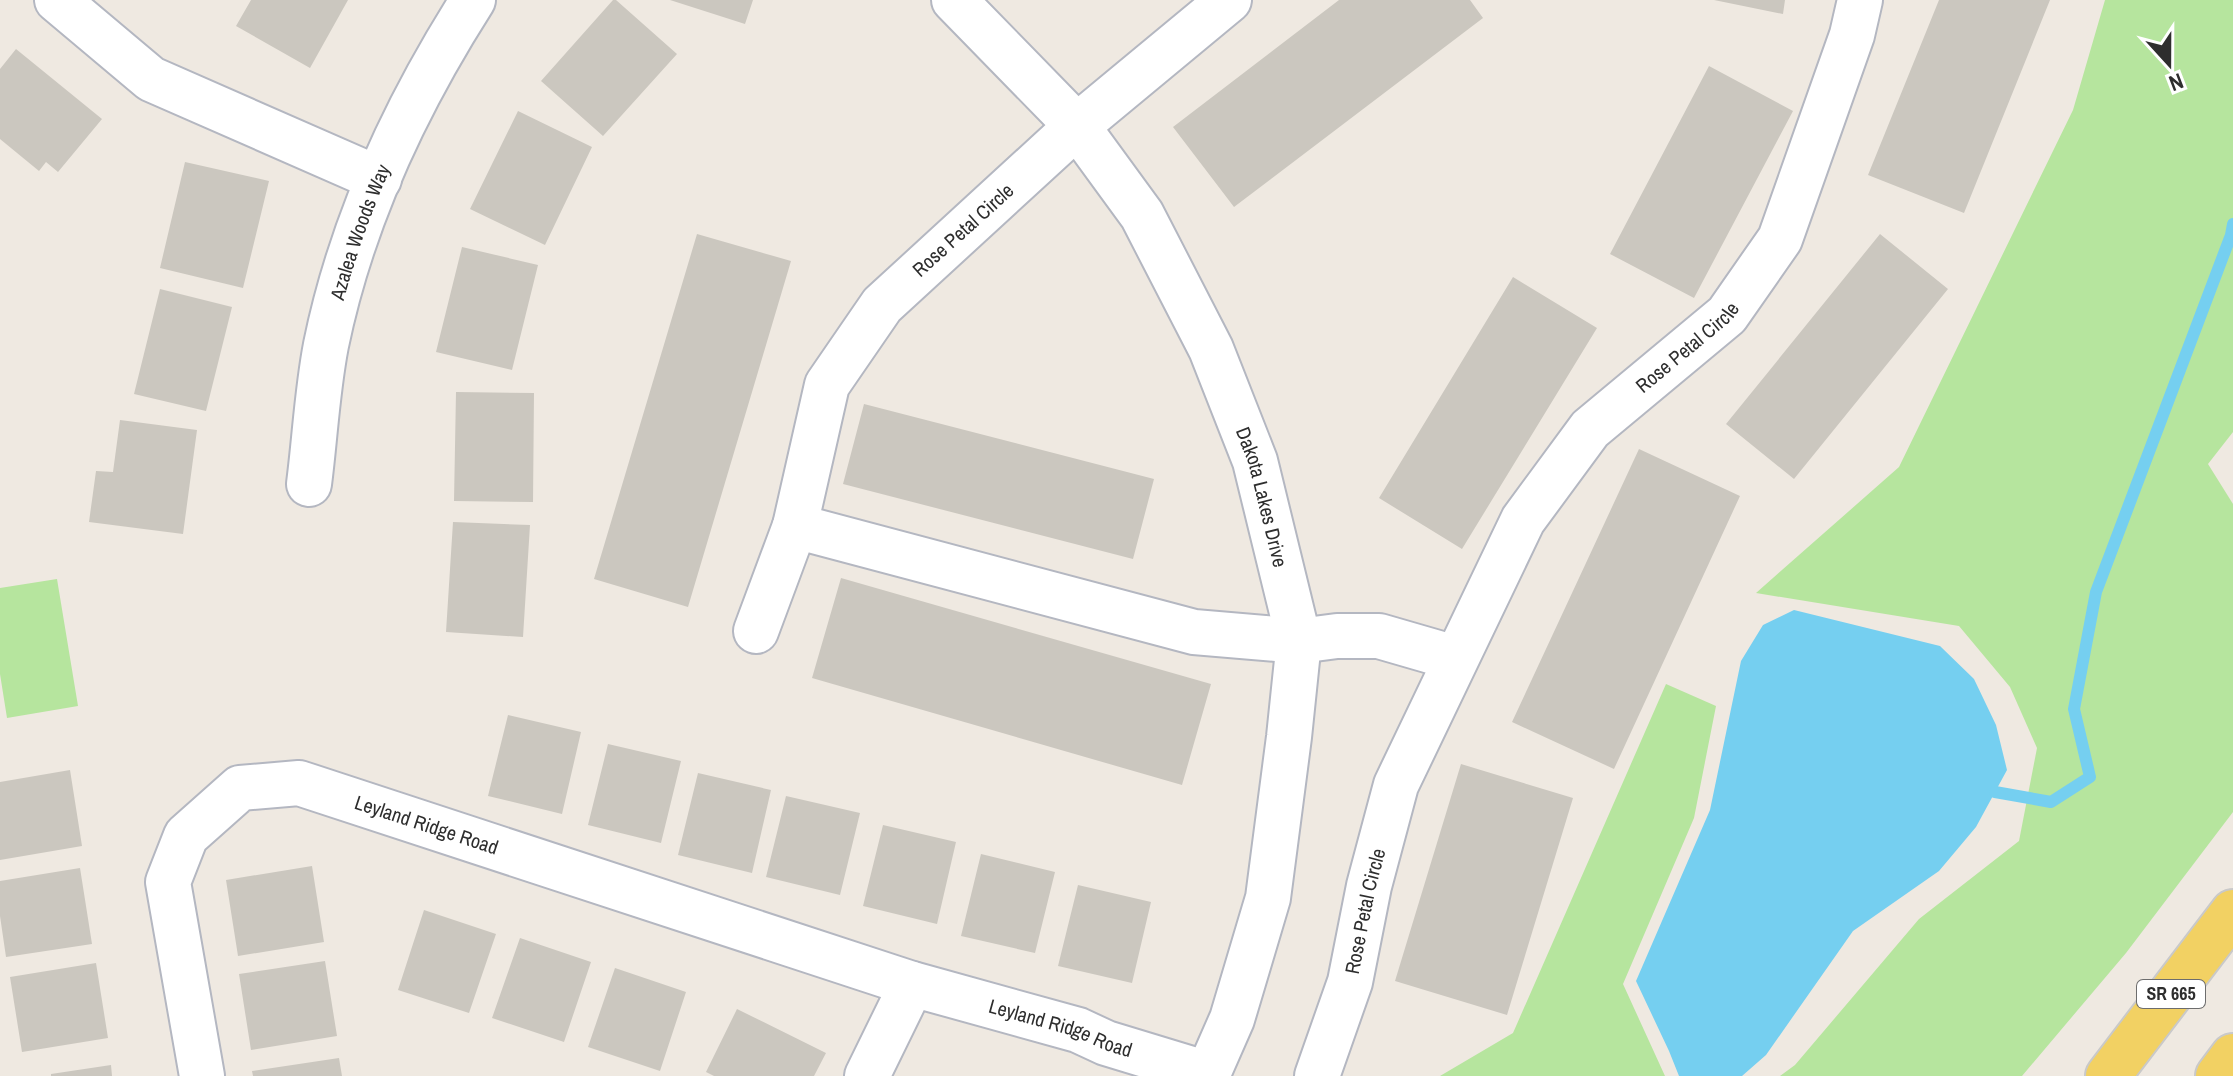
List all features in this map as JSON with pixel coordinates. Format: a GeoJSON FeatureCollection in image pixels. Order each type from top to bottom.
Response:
{"type":"FeatureCollection","features":[{"type":"Feature","properties":{"kind":"main road","name":"SR 665"},"geometry":{"type":"LineString","coordinates":[[2108,1076],[2233,912]]}},
{"type":"Feature","properties":{"kind":"main road"},"geometry":{"type":"LineString","coordinates":[[2218,1076],[2233,1056]]}},
{"type":"Feature","properties":{"kind":"street"},"geometry":{"type":"LineString","coordinates":[[57,0],[151,79],[379,179]]}},
{"type":"Feature","properties":{"kind":"street","name":"Azalea Woods Way"},"geometry":{"type":"LineString","coordinates":[[309,484],[326,346],[356,232],[394,144],[445,43],[473,0]]}},
{"type":"Feature","properties":{"kind":"street","name":"Dakota Lakes Drive"},"geometry":{"type":"LineString","coordinates":[[954,0],[1077,126],[1142,215],[1211,349],[1255,461],[1299,641],[1268,898],[1232,1019],[1208,1075]]}},
{"type":"Feature","properties":{"kind":"street","name":"Rose Petal Circle"},"geometry":{"type":"LineString","coordinates":[[756,631],[795,526],[827,385],[882,305],[1077,126],[1229,0]]}},
{"type":"Feature","properties":{"kind":"street","name":"Rose Petal Circle"},"geometry":{"type":"LineString","coordinates":[[1317,1076],[1350,982],[1369,886],[1396,785],[1523,520],[1590,429],[1727,315],[1780,239],[1852,35],[1860,0]]}},
{"type":"Feature","properties":{"kind":"street"},"geometry":{"type":"LineString","coordinates":[[795,526],[1194,632],[1299,641],[1337,636],[1379,636],[1455,658]]}},
{"type":"Feature","properties":{"kind":"street","name":"Leyland Ridge Road"},"geometry":{"type":"LineString","coordinates":[[202,1076],[168,882],[186,836],[240,788],[299,783],[912,984],[1078,1030],[1106,1043],[1208,1075]]}},
{"type":"Feature","properties":{"kind":"street"},"geometry":{"type":"LineString","coordinates":[[867,1076],[912,984]]}},
{"type":"Feature","properties":{"kind":"green space"},"geometry":{"type":"Polygon","coordinates":[[[2105,0],[2233,0],[2233,432],[2208,464],[2233,504],[2233,812],[2126,953],[2022,1076],[1780,1076],[1795,1065],[1919,919],[2019,841],[2037,748],[2010,687],[1959,626],[1756,593],[1899,467],[2073,110],[2105,0]]]}},
{"type":"Feature","properties":{"kind":"green space"},"geometry":{"type":"Polygon","coordinates":[[[57,579],[78,706],[7,718],[0,674],[0,588],[57,579]]]}},
{"type":"Feature","properties":{"kind":"green space"},"geometry":{"type":"Polygon","coordinates":[[[1666,684],[1716,706],[1694,818],[1623,984],[1665,1076],[1440,1076],[1513,1033],[1666,684]]]}},
{"type":"Feature","properties":{"kind":"water"},"geometry":{"type":"Polygon","coordinates":[[[1794,610],[1940,646],[1974,679],[1996,725],[2007,770],[1976,827],[1939,871],[1853,931],[1766,1055],[1742,1076],[1679,1076],[1636,981],[1710,810],[1741,661],[1763,625],[1794,610]]]}},
{"type":"Feature","properties":{"kind":"building"},"geometry":{"type":"Polygon","coordinates":[[[251,0],[348,0],[310,68],[236,26],[251,0]]]}},
{"type":"Feature","properties":{"kind":"building"},"geometry":{"type":"Polygon","coordinates":[[[613,0],[677,54],[603,136],[541,81],[613,0]]]}},
{"type":"Feature","properties":{"kind":"building"},"geometry":{"type":"Polygon","coordinates":[[[670,0],[753,0],[745,24],[670,0]]]}},
{"type":"Feature","properties":{"kind":"building"},"geometry":{"type":"Polygon","coordinates":[[[1339,0],[1470,0],[1483,18],[1234,207],[1173,127],[1339,0]]]}},
{"type":"Feature","properties":{"kind":"building"},"geometry":{"type":"Polygon","coordinates":[[[1714,0],[1785,0],[1783,14],[1714,0]]]}},
{"type":"Feature","properties":{"kind":"building"},"geometry":{"type":"Polygon","coordinates":[[[1939,0],[2050,0],[1964,213],[1868,175],[1939,0]]]}},
{"type":"Feature","properties":{"kind":"building"},"geometry":{"type":"Polygon","coordinates":[[[16,49],[102,119],[58,172],[46,162],[39,171],[0,139],[0,69],[16,49]]]}},
{"type":"Feature","properties":{"kind":"building"},"geometry":{"type":"Polygon","coordinates":[[[1709,66],[1793,111],[1694,298],[1610,254],[1709,66]]]}},
{"type":"Feature","properties":{"kind":"building"},"geometry":{"type":"Polygon","coordinates":[[[518,111],[592,147],[545,245],[470,209],[518,111]]]}},
{"type":"Feature","properties":{"kind":"building"},"geometry":{"type":"Polygon","coordinates":[[[185,162],[269,181],[243,288],[160,268],[185,162]]]}},
{"type":"Feature","properties":{"kind":"building"},"geometry":{"type":"Polygon","coordinates":[[[697,234],[791,261],[688,607],[594,579],[697,234]]]}},
{"type":"Feature","properties":{"kind":"building"},"geometry":{"type":"Polygon","coordinates":[[[1880,234],[1948,289],[1794,479],[1726,424],[1880,234]]]}},
{"type":"Feature","properties":{"kind":"building"},"geometry":{"type":"Polygon","coordinates":[[[462,247],[538,265],[512,370],[436,352],[462,247]]]}},
{"type":"Feature","properties":{"kind":"building"},"geometry":{"type":"Polygon","coordinates":[[[1513,277],[1597,328],[1462,549],[1379,498],[1513,277]]]}},
{"type":"Feature","properties":{"kind":"building"},"geometry":{"type":"Polygon","coordinates":[[[160,289],[232,307],[206,411],[134,394],[160,289]]]}},
{"type":"Feature","properties":{"kind":"building"},"geometry":{"type":"Polygon","coordinates":[[[456,392],[534,393],[533,502],[454,501],[456,392]]]}},
{"type":"Feature","properties":{"kind":"building"},"geometry":{"type":"Polygon","coordinates":[[[864,404],[1154,479],[1133,559],[843,484],[864,404]]]}},
{"type":"Feature","properties":{"kind":"building"},"geometry":{"type":"Polygon","coordinates":[[[120,420],[197,430],[183,534],[89,522],[96,471],[113,472],[120,420]]]}},
{"type":"Feature","properties":{"kind":"building"},"geometry":{"type":"Polygon","coordinates":[[[1639,449],[1740,496],[1614,769],[1512,722],[1639,449]]]}},
{"type":"Feature","properties":{"kind":"building"},"geometry":{"type":"Polygon","coordinates":[[[453,522],[530,525],[523,637],[446,632],[453,522]]]}},
{"type":"Feature","properties":{"kind":"building"},"geometry":{"type":"Polygon","coordinates":[[[841,578],[1211,684],[1182,785],[812,678],[841,578]]]}},
{"type":"Feature","properties":{"kind":"building"},"geometry":{"type":"Polygon","coordinates":[[[508,715],[581,732],[562,814],[488,796],[508,715]]]}},
{"type":"Feature","properties":{"kind":"building"},"geometry":{"type":"Polygon","coordinates":[[[608,744],[681,761],[661,843],[588,825],[608,744]]]}},
{"type":"Feature","properties":{"kind":"building"},"geometry":{"type":"Polygon","coordinates":[[[1461,764],[1573,798],[1507,1015],[1395,981],[1461,764]]]}},
{"type":"Feature","properties":{"kind":"building"},"geometry":{"type":"Polygon","coordinates":[[[70,770],[82,846],[0,860],[0,782],[70,770]]]}},
{"type":"Feature","properties":{"kind":"building"},"geometry":{"type":"Polygon","coordinates":[[[698,773],[771,790],[752,873],[678,855],[698,773]]]}},
{"type":"Feature","properties":{"kind":"building"},"geometry":{"type":"Polygon","coordinates":[[[786,796],[860,813],[840,895],[766,877],[786,796]]]}},
{"type":"Feature","properties":{"kind":"building"},"geometry":{"type":"Polygon","coordinates":[[[883,825],[956,842],[937,924],[863,906],[883,825]]]}},
{"type":"Feature","properties":{"kind":"building"},"geometry":{"type":"Polygon","coordinates":[[[981,854],[1055,872],[1035,953],[961,936],[981,854]]]}},
{"type":"Feature","properties":{"kind":"building"},"geometry":{"type":"Polygon","coordinates":[[[312,866],[324,942],[238,956],[226,880],[312,866]]]}},
{"type":"Feature","properties":{"kind":"building"},"geometry":{"type":"Polygon","coordinates":[[[80,868],[92,944],[6,957],[0,916],[0,881],[80,868]]]}},
{"type":"Feature","properties":{"kind":"building"},"geometry":{"type":"Polygon","coordinates":[[[1078,885],[1151,902],[1132,983],[1058,966],[1078,885]]]}},
{"type":"Feature","properties":{"kind":"building"},"geometry":{"type":"Polygon","coordinates":[[[424,910],[496,934],[469,1013],[398,990],[424,910]]]}},
{"type":"Feature","properties":{"kind":"building"},"geometry":{"type":"Polygon","coordinates":[[[520,938],[591,962],[564,1042],[492,1018],[520,938]]]}},
{"type":"Feature","properties":{"kind":"building"},"geometry":{"type":"Polygon","coordinates":[[[325,961],[337,1036],[251,1050],[239,974],[325,961]]]}},
{"type":"Feature","properties":{"kind":"building"},"geometry":{"type":"Polygon","coordinates":[[[96,963],[108,1038],[22,1052],[10,977],[96,963]]]}},
{"type":"Feature","properties":{"kind":"building"},"geometry":{"type":"Polygon","coordinates":[[[615,968],[686,992],[660,1071],[588,1047],[615,968]]]}},
{"type":"Feature","properties":{"kind":"building"},"geometry":{"type":"Polygon","coordinates":[[[737,1009],[826,1053],[814,1076],[714,1076],[706,1072],[737,1009]]]}},
{"type":"Feature","properties":{"kind":"building"},"geometry":{"type":"Polygon","coordinates":[[[339,1058],[342,1076],[253,1076],[252,1071],[339,1058]]]}},
{"type":"Feature","properties":{"kind":"building"},"geometry":{"type":"Polygon","coordinates":[[[111,1065],[112,1076],[51,1076],[51,1074],[111,1065]]]}},
{"type":"Feature","properties":{"kind":"waterway"},"geometry":{"type":"LineString","coordinates":[[1995,792],[2051,802],[2090,777],[2074,709],[2096,592],[2233,224]]}}]}
